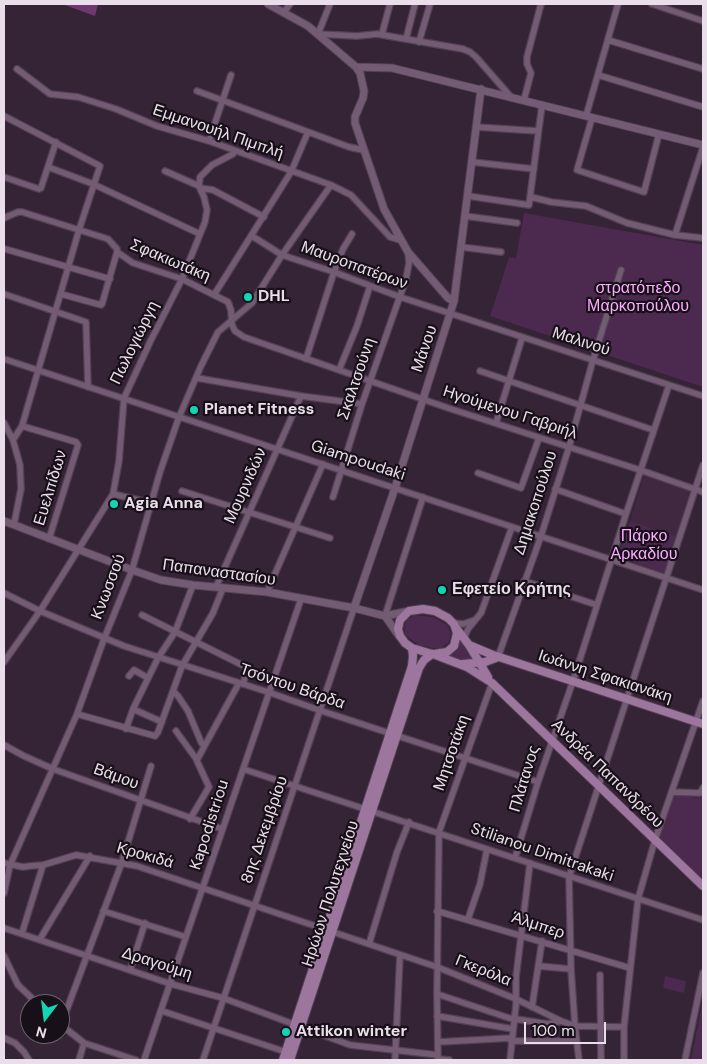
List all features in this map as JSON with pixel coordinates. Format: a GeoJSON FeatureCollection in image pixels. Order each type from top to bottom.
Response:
{"type":"FeatureCollection","features":[{"type":"Feature","properties":{"kind":"main road"},"geometry":{"type":"LineString","coordinates":[[417,609],[429,610],[444,615],[455,626],[456,642],[451,649],[442,654],[432,654],[412,648],[405,643],[398,629],[400,620],[409,611],[417,609]]}},
{"type":"Feature","properties":{"kind":"main road","name":"Ανδρέα Παπανδρέου"},"geometry":{"type":"LineString","coordinates":[[455,626],[492,683]]}},
{"type":"Feature","properties":{"kind":"main road","name":"Ιωάννη Σφακιανάκη"},"geometry":{"type":"LineString","coordinates":[[466,641],[498,657],[700,722]]}},
{"type":"Feature","properties":{"kind":"main road"},"geometry":{"type":"LineString","coordinates":[[394,735],[412,666],[412,648]]}},
{"type":"Feature","properties":{"kind":"main road"},"geometry":{"type":"LineString","coordinates":[[394,735],[421,663],[432,654]]}},
{"type":"Feature","properties":{"kind":"main road","name":"Ανδρέα Παπανδρέου"},"geometry":{"type":"LineString","coordinates":[[432,654],[461,664],[492,683],[703,886]]}},
{"type":"Feature","properties":{"kind":"main road"},"geometry":{"type":"LineString","coordinates":[[461,664],[480,663],[498,657]]}},
{"type":"Feature","properties":{"kind":"main road","name":"Ηρώων Πολυτεχνείου"},"geometry":{"type":"LineString","coordinates":[[290,1060],[298,1026],[394,735]]}},
{"type":"Feature","properties":{"kind":"main road"},"geometry":{"type":"LineString","coordinates":[[285,1056],[298,1026]]}},
{"type":"Feature","properties":{"kind":"street"},"geometry":{"type":"LineString","coordinates":[[268,4],[318,34],[356,67],[362,80],[364,91],[355,116],[355,123],[384,209],[408,252],[448,298],[454,301]]}},
{"type":"Feature","properties":{"kind":"street"},"geometry":{"type":"LineString","coordinates":[[284,12],[290,4]]}},
{"type":"Feature","properties":{"kind":"street"},"geometry":{"type":"LineString","coordinates":[[318,34],[330,4]]}},
{"type":"Feature","properties":{"kind":"street"},"geometry":{"type":"LineString","coordinates":[[382,34],[390,4]]}},
{"type":"Feature","properties":{"kind":"street"},"geometry":{"type":"LineString","coordinates":[[406,40],[415,4]]}},
{"type":"Feature","properties":{"kind":"street"},"geometry":{"type":"LineString","coordinates":[[419,42],[430,4]]}},
{"type":"Feature","properties":{"kind":"street"},"geometry":{"type":"LineString","coordinates":[[524,100],[531,72],[527,57],[541,4]]}},
{"type":"Feature","properties":{"kind":"street"},"geometry":{"type":"LineString","coordinates":[[618,4],[598,75],[577,170],[644,192],[660,134]]}},
{"type":"Feature","properties":{"kind":"street"},"geometry":{"type":"LineString","coordinates":[[652,4],[703,21]]}},
{"type":"Feature","properties":{"kind":"street"},"geometry":{"type":"LineString","coordinates":[[318,34],[346,36],[382,34],[406,40],[454,46],[470,52],[511,97]]}},
{"type":"Feature","properties":{"kind":"street"},"geometry":{"type":"LineString","coordinates":[[608,40],[703,69]]}},
{"type":"Feature","properties":{"kind":"street"},"geometry":{"type":"LineString","coordinates":[[356,67],[392,68],[703,146],[675,235]]}},
{"type":"Feature","properties":{"kind":"street","name":"Εµµανουήλ Πιµπλή"},"geometry":{"type":"LineString","coordinates":[[17,69],[50,94],[78,97],[331,185],[351,195],[390,237],[400,240]]}},
{"type":"Feature","properties":{"kind":"street"},"geometry":{"type":"LineString","coordinates":[[209,141],[231,75]]}},
{"type":"Feature","properties":{"kind":"street"},"geometry":{"type":"LineString","coordinates":[[598,75],[703,107]]}},
{"type":"Feature","properties":{"kind":"street","name":"Μάνου"},"geometry":{"type":"LineString","coordinates":[[354,608],[451,315],[481,89]]}},
{"type":"Feature","properties":{"kind":"street"},"geometry":{"type":"LineString","coordinates":[[197,91],[349,148],[363,150]]}},
{"type":"Feature","properties":{"kind":"street"},"geometry":{"type":"LineString","coordinates":[[468,196],[529,205],[542,105]]}},
{"type":"Feature","properties":{"kind":"street"},"geometry":{"type":"LineString","coordinates":[[4,116],[100,165],[79,230],[22,426],[13,440]]}},
{"type":"Feature","properties":{"kind":"street"},"geometry":{"type":"LineString","coordinates":[[476,127],[538,131]]}},
{"type":"Feature","properties":{"kind":"street"},"geometry":{"type":"LineString","coordinates":[[214,295],[292,172],[308,132]]}},
{"type":"Feature","properties":{"kind":"street"},"geometry":{"type":"LineString","coordinates":[[4,177],[39,189],[56,142]]}},
{"type":"Feature","properties":{"kind":"street"},"geometry":{"type":"LineString","coordinates":[[200,187],[200,177],[205,171],[233,154],[234,151]]}},
{"type":"Feature","properties":{"kind":"street"},"geometry":{"type":"LineString","coordinates":[[472,162],[534,169]]}},
{"type":"Feature","properties":{"kind":"street"},"geometry":{"type":"LineString","coordinates":[[48,167],[93,184],[200,234]]}},
{"type":"Feature","properties":{"kind":"street"},"geometry":{"type":"LineString","coordinates":[[165,171],[200,187],[213,190],[264,217]]}},
{"type":"Feature","properties":{"kind":"street","name":"Κνωσσού"},"geometry":{"type":"LineString","coordinates":[[4,893],[7,864],[53,770],[77,714],[104,639],[132,570],[151,503],[179,417],[218,332],[252,303],[282,255],[331,185]]}},
{"type":"Feature","properties":{"kind":"street","name":"Πωλογιώργη"},"geometry":{"type":"LineString","coordinates":[[4,662],[40,611],[113,494],[119,461],[124,398],[182,279],[205,222],[207,210],[200,187]]}},
{"type":"Feature","properties":{"kind":"street"},"geometry":{"type":"LineString","coordinates":[[530,197],[551,202],[586,206],[626,223],[675,235],[703,238]]}},
{"type":"Feature","properties":{"kind":"street","name":"Σφακιωτάκη"},"geometry":{"type":"LineString","coordinates":[[4,218],[22,212],[108,239],[117,252],[133,263],[182,279],[228,302],[232,310],[232,320]]}},
{"type":"Feature","properties":{"kind":"street"},"geometry":{"type":"LineString","coordinates":[[465,216],[517,223]]}},
{"type":"Feature","properties":{"kind":"street"},"geometry":{"type":"LineString","coordinates":[[306,359],[334,272],[343,249],[352,234]]}},
{"type":"Feature","properties":{"kind":"street","name":"Μαυροπατέρων"},"geometry":{"type":"LineString","coordinates":[[252,236],[282,255],[451,315]]}},
{"type":"Feature","properties":{"kind":"street"},"geometry":{"type":"LineString","coordinates":[[461,247],[502,252]]}},
{"type":"Feature","properties":{"kind":"street"},"geometry":{"type":"LineString","coordinates":[[4,250],[110,279]]}},
{"type":"Feature","properties":{"kind":"street"},"geometry":{"type":"LineString","coordinates":[[60,294],[102,305],[117,252]]}},
{"type":"Feature","properties":{"kind":"street","name":"Σκαλτσούνη"},"geometry":{"type":"LineString","coordinates":[[333,497],[362,404],[400,297],[409,263],[408,252]]}},
{"type":"Feature","properties":{"kind":"street","name":"Δημακοπούλου"},"geometry":{"type":"LineString","coordinates":[[498,657],[541,536],[621,270]]}},
{"type":"Feature","properties":{"kind":"street"},"geometry":{"type":"LineString","coordinates":[[339,370],[357,326],[370,286]]}},
{"type":"Feature","properties":{"kind":"street"},"geometry":{"type":"LineString","coordinates":[[4,294],[85,321],[88,387]]}},
{"type":"Feature","properties":{"kind":"street","name":"Μαλινού"},"geometry":{"type":"LineString","coordinates":[[451,315],[703,396]]}},
{"type":"Feature","properties":{"kind":"street","name":"Ηγούμενου Γαβριήλ"},"geometry":{"type":"LineString","coordinates":[[232,320],[235,331],[239,335],[422,399],[703,492]]}},
{"type":"Feature","properties":{"kind":"street"},"geometry":{"type":"LineString","coordinates":[[496,423],[522,338]]}},
{"type":"Feature","properties":{"kind":"street","name":"Giampoudaki"},"geometry":{"type":"LineString","coordinates":[[4,359],[703,590]]}},
{"type":"Feature","properties":{"kind":"street"},"geometry":{"type":"LineString","coordinates":[[480,371],[653,430]]}},
{"type":"Feature","properties":{"kind":"street"},"geometry":{"type":"LineString","coordinates":[[197,378],[301,396],[362,404]]}},
{"type":"Feature","properties":{"kind":"street","name":"Πλάτανος"},"geometry":{"type":"LineString","coordinates":[[515,858],[552,739],[573,681],[669,385]]}},
{"type":"Feature","properties":{"kind":"street","name":"Μουρνιδών"},"geometry":{"type":"LineString","coordinates":[[162,722],[182,666],[194,642],[213,613],[220,588],[248,513],[301,396]]}},
{"type":"Feature","properties":{"kind":"street"},"geometry":{"type":"LineString","coordinates":[[4,423],[18,453],[21,477],[21,488],[14,524]]}},
{"type":"Feature","properties":{"kind":"street","name":"Ευελπίδων"},"geometry":{"type":"LineString","coordinates":[[22,426],[76,442],[78,445],[49,540]]}},
{"type":"Feature","properties":{"kind":"street"},"geometry":{"type":"LineString","coordinates":[[478,473],[521,488],[539,438]]}},
{"type":"Feature","properties":{"kind":"street"},"geometry":{"type":"LineString","coordinates":[[267,592],[324,464]]}},
{"type":"Feature","properties":{"kind":"street"},"geometry":{"type":"LineString","coordinates":[[579,1060],[570,951],[569,877],[703,465]]}},
{"type":"Feature","properties":{"kind":"street"},"geometry":{"type":"LineString","coordinates":[[555,489],[626,514]]}},
{"type":"Feature","properties":{"kind":"street"},"geometry":{"type":"LineString","coordinates":[[182,491],[296,529],[330,538]]}},
{"type":"Feature","properties":{"kind":"street"},"geometry":{"type":"LineString","coordinates":[[113,494],[151,503]]}},
{"type":"Feature","properties":{"kind":"street"},"geometry":{"type":"LineString","coordinates":[[400,636],[385,616],[423,497]]}},
{"type":"Feature","properties":{"kind":"street","name":"Παπαναστασίου"},"geometry":{"type":"LineString","coordinates":[[4,521],[49,540],[162,580],[267,592],[354,608],[385,616],[409,611]]}},
{"type":"Feature","properties":{"kind":"street"},"geometry":{"type":"LineString","coordinates":[[466,641],[468,630],[481,613],[512,527]]}},
{"type":"Feature","properties":{"kind":"street"},"geometry":{"type":"LineString","coordinates":[[524,581],[597,605]]}},
{"type":"Feature","properties":{"kind":"street"},"geometry":{"type":"LineString","coordinates":[[126,728],[133,708],[158,658],[176,632],[193,585]]}},
{"type":"Feature","properties":{"kind":"street","name":"Τσόντου Βάρδα"},"geometry":{"type":"LineString","coordinates":[[4,593],[104,639],[538,782]]}},
{"type":"Feature","properties":{"kind":"street","name":"Kapodistriou"},"geometry":{"type":"LineString","coordinates":[[144,1060],[204,889],[222,829],[300,598]]}},
{"type":"Feature","properties":{"kind":"street","name":"8ης Δεκεμβρίου"},"geometry":{"type":"LineString","coordinates":[[203,1060],[354,608]]}},
{"type":"Feature","properties":{"kind":"street"},"geometry":{"type":"LineString","coordinates":[[142,615],[247,668],[241,684],[197,760]]}},
{"type":"Feature","properties":{"kind":"street"},"geometry":{"type":"LineString","coordinates":[[455,626],[477,619]]}},
{"type":"Feature","properties":{"kind":"street"},"geometry":{"type":"LineString","coordinates":[[129,676],[134,670],[148,678]]}},
{"type":"Feature","properties":{"kind":"street","name":"Μητσοτάκη"},"geometry":{"type":"LineString","coordinates":[[438,1058],[437,911],[439,832],[492,683]]}},
{"type":"Feature","properties":{"kind":"street"},"geometry":{"type":"LineString","coordinates":[[173,691],[188,710],[198,737],[204,746]]}},
{"type":"Feature","properties":{"kind":"street"},"geometry":{"type":"LineString","coordinates":[[623,1060],[624,1028],[638,899],[655,840],[700,722],[703,701]]}},
{"type":"Feature","properties":{"kind":"street"},"geometry":{"type":"LineString","coordinates":[[77,714],[153,737],[158,732],[162,722],[133,708]]}},
{"type":"Feature","properties":{"kind":"street"},"geometry":{"type":"LineString","coordinates":[[176,731],[197,760],[209,787],[190,819]]}},
{"type":"Feature","properties":{"kind":"street","name":"Βάμου"},"geometry":{"type":"LineString","coordinates":[[4,745],[53,770],[222,829]]}},
{"type":"Feature","properties":{"kind":"street"},"geometry":{"type":"LineString","coordinates":[[70,998],[122,862],[152,766]]}},
{"type":"Feature","properties":{"kind":"street","name":"Stilianou Dimitrakaki"},"geometry":{"type":"LineString","coordinates":[[243,769],[703,920]]}},
{"type":"Feature","properties":{"kind":"street"},"geometry":{"type":"LineString","coordinates":[[672,792],[700,793],[703,788]]}},
{"type":"Feature","properties":{"kind":"street"},"geometry":{"type":"LineString","coordinates":[[369,944],[397,852],[409,822]]}},
{"type":"Feature","properties":{"kind":"street"},"geometry":{"type":"LineString","coordinates":[[468,919],[480,884],[487,849]]}},
{"type":"Feature","properties":{"kind":"street","name":"Κροκιδά"},"geometry":{"type":"LineString","coordinates":[[7,864],[23,867],[43,865],[76,855],[122,862],[329,931]]}},
{"type":"Feature","properties":{"kind":"street"},"geometry":{"type":"LineString","coordinates":[[40,939],[90,856]]}},
{"type":"Feature","properties":{"kind":"street"},"geometry":{"type":"LineString","coordinates":[[510,1060],[516,999],[516,977],[530,864]]}},
{"type":"Feature","properties":{"kind":"street"},"geometry":{"type":"LineString","coordinates":[[22,933],[43,865]]}},
{"type":"Feature","properties":{"kind":"street"},"geometry":{"type":"LineString","coordinates":[[103,911],[186,937]]}},
{"type":"Feature","properties":{"kind":"street","name":"Άλμπερ"},"geometry":{"type":"LineString","coordinates":[[437,911],[630,968]]}},
{"type":"Feature","properties":{"kind":"street"},"geometry":{"type":"LineString","coordinates":[[130,970],[145,924]]}},
{"type":"Feature","properties":{"kind":"street","name":"Δραγούμη"},"geometry":{"type":"LineString","coordinates":[[4,928],[171,984],[223,998],[350,1045],[396,1050],[449,1060]]}},
{"type":"Feature","properties":{"kind":"street","name":"Γκερόλα"},"geometry":{"type":"LineString","coordinates":[[329,931],[437,967],[516,999],[575,1026],[624,1028]]}},
{"type":"Feature","properties":{"kind":"street"},"geometry":{"type":"LineString","coordinates":[[532,1007],[542,941]]}},
{"type":"Feature","properties":{"kind":"street"},"geometry":{"type":"LineString","coordinates":[[395,1060],[400,955]]}},
{"type":"Feature","properties":{"kind":"street"},"geometry":{"type":"LineString","coordinates":[[4,956],[18,985],[27,994]]}},
{"type":"Feature","properties":{"kind":"street"},"geometry":{"type":"LineString","coordinates":[[538,966],[571,969]]}},
{"type":"Feature","properties":{"kind":"street"},"geometry":{"type":"LineString","coordinates":[[685,1060],[703,973]]}},
{"type":"Feature","properties":{"kind":"street"},"geometry":{"type":"LineString","coordinates":[[600,975],[601,1060]]}},
{"type":"Feature","properties":{"kind":"street"},"geometry":{"type":"LineString","coordinates":[[437,994],[514,1019],[548,1024],[561,1021]]}},
{"type":"Feature","properties":{"kind":"street"},"geometry":{"type":"LineString","coordinates":[[162,1011],[285,1056]]}},
{"type":"Feature","properties":{"kind":"street"},"geometry":{"type":"LineString","coordinates":[[437,1016],[512,1029]]}},
{"type":"Feature","properties":{"kind":"street"},"geometry":{"type":"LineString","coordinates":[[70,1032],[84,1043],[136,1060]]}},
{"type":"Feature","properties":{"kind":"street"},"geometry":{"type":"LineString","coordinates":[[4,1038],[15,1043],[29,1060]]}},
{"type":"Feature","properties":{"kind":"street"},"geometry":{"type":"LineString","coordinates":[[438,1042],[576,1041]]}},
{"type":"Feature","properties":{"kind":"street"},"geometry":{"type":"LineString","coordinates":[[78,1060],[84,1043]]}},
{"type":"Feature","properties":{"kind":"shaded area"},"geometry":{"type":"Polygon","coordinates":[[[62,4],[98,4],[95,16],[62,4]]]}},
{"type":"Feature","properties":{"kind":"shaded area"},"geometry":{"type":"Polygon","coordinates":[[[644,476],[691,491],[676,536],[630,521],[644,476]]]}},
{"type":"Feature","properties":{"kind":"green space","name":"στρατόπεδο Μαρκοπούλου"},"geometry":{"type":"Polygon","coordinates":[[[524,213],[703,245],[703,387],[490,316],[509,257],[516,258],[524,213]]]}},
{"type":"Feature","properties":{"kind":"green space","name":"Πάρκο Αρκαδίου"},"geometry":{"type":"Polygon","coordinates":[[[630,521],[676,536],[664,573],[618,557],[630,521]]]}},
{"type":"Feature","properties":{"kind":"green space"},"geometry":{"type":"Polygon","coordinates":[[[414,615],[433,617],[447,625],[451,633],[449,642],[441,648],[433,648],[419,645],[409,638],[405,634],[404,626],[407,620],[414,615]]]}},
{"type":"Feature","properties":{"kind":"green space"},"geometry":{"type":"Polygon","coordinates":[[[460,638],[472,656],[469,661],[445,657],[458,644],[460,638]]]}},
{"type":"Feature","properties":{"kind":"green space"},"geometry":{"type":"Polygon","coordinates":[[[703,790],[703,884],[657,839],[675,793],[697,798],[703,790]]]}},
{"type":"Feature","properties":{"kind":"green space"},"geometry":{"type":"Polygon","coordinates":[[[665,976],[686,981],[684,993],[663,988],[665,976]]]}},
{"type":"Feature","properties":{"kind":"green space"},"geometry":{"type":"Polygon","coordinates":[[[703,999],[703,1060],[691,1060],[703,999]]]}},
{"type":"Feature","properties":{"kind":"place","name":"DHL"},"geometry":{"type":"Point","coordinates":[248,297]}},
{"type":"Feature","properties":{"kind":"place","name":"Planet Fitness"},"geometry":{"type":"Point","coordinates":[194,410]}},
{"type":"Feature","properties":{"kind":"place","name":"Agia Anna"},"geometry":{"type":"Point","coordinates":[114,504]}},
{"type":"Feature","properties":{"kind":"place","name":"Εφετείο Κρήτης"},"geometry":{"type":"Point","coordinates":[442,590]}},
{"type":"Feature","properties":{"kind":"place","name":"Attikon winter"},"geometry":{"type":"Point","coordinates":[286,1032]}}]}
